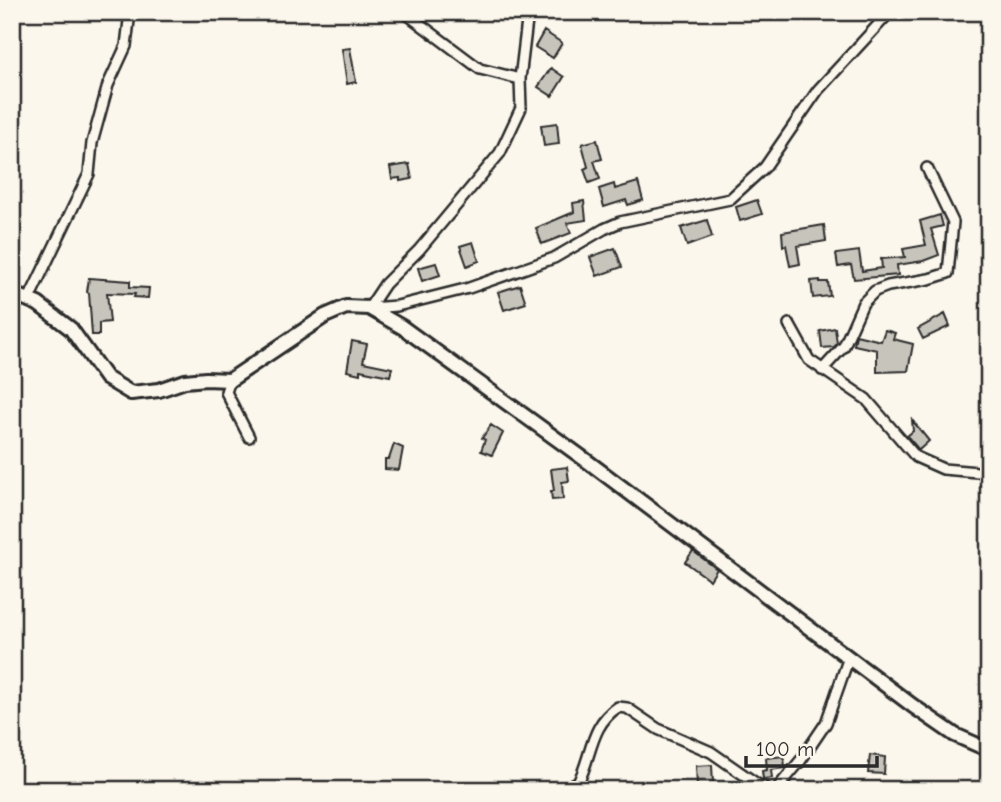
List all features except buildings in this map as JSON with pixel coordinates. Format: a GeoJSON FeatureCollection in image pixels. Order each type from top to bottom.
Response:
{"type":"FeatureCollection","features":[{"type":"Feature","properties":{"kind":"street"},"geometry":{"type":"LineString","coordinates":[[29,299],[89,174],[92,143],[108,85],[126,46],[130,12]]}},
{"type":"Feature","properties":{"kind":"street"},"geometry":{"type":"LineString","coordinates":[[404,12],[480,69],[520,79]]}},
{"type":"Feature","properties":{"kind":"street"},"geometry":{"type":"LineString","coordinates":[[369,308],[385,284],[419,250],[500,153],[521,108],[520,79],[527,21],[531,12]]}},
{"type":"Feature","properties":{"kind":"street"},"geometry":{"type":"LineString","coordinates":[[12,293],[29,299],[71,329],[106,378],[131,393],[159,390],[185,381],[230,380],[326,316],[346,307],[397,306],[469,288],[554,258],[620,222],[730,200],[765,167],[818,90],[890,12]]}},
{"type":"Feature","properties":{"kind":"street"},"geometry":{"type":"LineString","coordinates":[[822,370],[844,346],[863,303],[875,291],[948,272],[953,222],[928,168]]}},
{"type":"Feature","properties":{"kind":"street"},"geometry":{"type":"LineString","coordinates":[[369,308],[402,327],[587,461],[955,735],[989,750]]}},
{"type":"Feature","properties":{"kind":"street"},"geometry":{"type":"LineString","coordinates":[[789,324],[809,360],[866,399],[916,457],[943,469],[989,473]]}},
{"type":"Feature","properties":{"kind":"street"},"geometry":{"type":"LineString","coordinates":[[230,380],[226,392],[249,437]]}},
{"type":"Feature","properties":{"kind":"street"},"geometry":{"type":"LineString","coordinates":[[562,790],[579,783],[598,727],[608,713],[618,707],[627,708],[658,729],[711,752],[757,783],[773,790],[801,760],[826,723],[849,657]]}}]}
